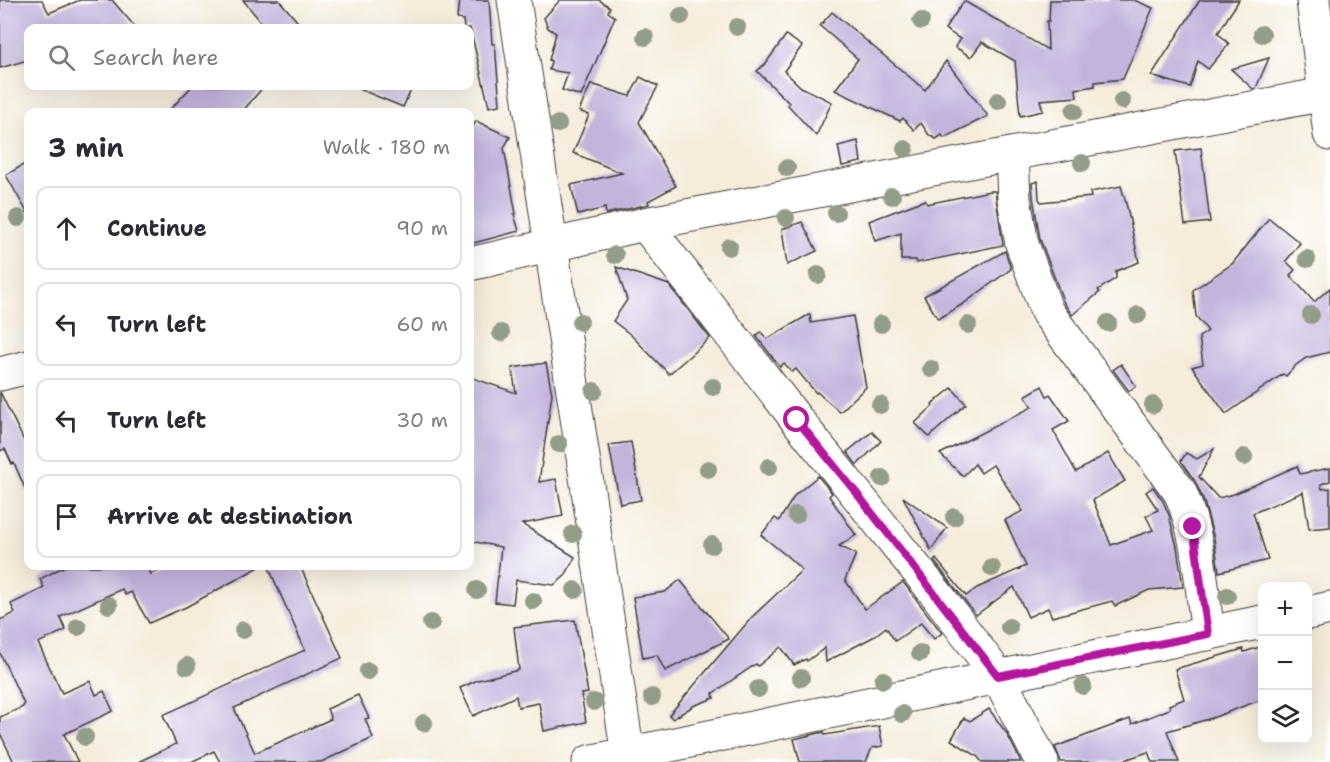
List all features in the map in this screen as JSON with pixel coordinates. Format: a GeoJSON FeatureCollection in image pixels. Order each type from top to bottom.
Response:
{"type":"FeatureCollection","features":[{"type":"Feature","properties":{"kind":"street"},"geometry":{"type":"LineString","coordinates":[[514,0],[628,758]]}},
{"type":"Feature","properties":{"kind":"street"},"geometry":{"type":"LineString","coordinates":[[1313,0],[1327,94],[1330,134]]}},
{"type":"Feature","properties":{"kind":"street"},"geometry":{"type":"LineString","coordinates":[[474,263],[645,224],[1327,94]]}},
{"type":"Feature","properties":{"kind":"street"},"geometry":{"type":"LineString","coordinates":[[1012,154],[1014,199],[1022,244],[1047,312],[1180,492],[1187,509],[1193,527],[1208,634]]}},
{"type":"Feature","properties":{"kind":"street"},"geometry":{"type":"LineString","coordinates":[[645,224],[797,420],[938,596],[998,676],[1042,762]]}},
{"type":"Feature","properties":{"kind":"street"},"geometry":{"type":"LineString","coordinates":[[0,374],[24,368]]}},
{"type":"Feature","properties":{"kind":"street"},"geometry":{"type":"LineString","coordinates":[[1312,612],[1330,609]]}},
{"type":"Feature","properties":{"kind":"street"},"geometry":{"type":"LineString","coordinates":[[589,762],[628,758],[998,676],[1258,623]]}},
{"type":"Feature","properties":{"kind":"building"},"geometry":{"type":"Polygon","coordinates":[[[0,0],[42,0],[49,13],[80,0],[112,0],[133,24],[24,24],[24,61],[0,68],[0,0]]]}},
{"type":"Feature","properties":{"kind":"building"},"geometry":{"type":"Polygon","coordinates":[[[243,0],[279,0],[300,24],[263,24],[243,0]]]}},
{"type":"Feature","properties":{"kind":"building"},"geometry":{"type":"Polygon","coordinates":[[[459,0],[489,0],[500,105],[489,107],[474,45],[474,24],[464,24],[463,20],[457,19],[459,0]]]}},
{"type":"Feature","properties":{"kind":"building"},"geometry":{"type":"Polygon","coordinates":[[[560,0],[599,0],[610,7],[608,12],[615,17],[581,96],[562,90],[568,73],[549,70],[551,61],[549,60],[556,33],[548,28],[544,18],[560,0]]]}},
{"type":"Feature","properties":{"kind":"building"},"geometry":{"type":"Polygon","coordinates":[[[1050,0],[1134,0],[1153,8],[1123,79],[1095,82],[1095,86],[1076,89],[1077,97],[1040,100],[1043,111],[1020,116],[1015,61],[982,42],[971,57],[955,47],[960,39],[945,29],[964,1],[1048,50],[1047,21],[1049,21],[1050,0]]]}},
{"type":"Feature","properties":{"kind":"building"},"geometry":{"type":"Polygon","coordinates":[[[1200,0],[1239,0],[1218,33],[1229,44],[1208,69],[1198,61],[1190,87],[1151,76],[1200,0]]]}},
{"type":"Feature","properties":{"kind":"building"},"geometry":{"type":"Polygon","coordinates":[[[832,12],[925,90],[946,61],[988,116],[944,138],[942,135],[936,139],[929,135],[921,123],[914,130],[903,118],[900,121],[835,90],[858,59],[820,26],[832,12]]]}},
{"type":"Feature","properties":{"kind":"building"},"geometry":{"type":"Polygon","coordinates":[[[786,35],[802,46],[784,71],[801,87],[832,102],[816,136],[788,105],[789,103],[757,71],[766,63],[786,35]]]}},
{"type":"Feature","properties":{"kind":"building"},"geometry":{"type":"Polygon","coordinates":[[[1269,58],[1256,88],[1253,89],[1231,69],[1269,58]]]}},
{"type":"Feature","properties":{"kind":"building"},"geometry":{"type":"Polygon","coordinates":[[[640,77],[658,86],[639,122],[676,186],[648,201],[649,204],[606,214],[605,208],[578,215],[571,185],[622,173],[573,153],[589,115],[579,111],[591,84],[630,96],[640,77]]]}},
{"type":"Feature","properties":{"kind":"building"},"geometry":{"type":"Polygon","coordinates":[[[188,90],[261,90],[245,108],[172,108],[188,90]]]}},
{"type":"Feature","properties":{"kind":"building"},"geometry":{"type":"Polygon","coordinates":[[[362,90],[411,90],[403,107],[362,90]]]}},
{"type":"Feature","properties":{"kind":"building"},"geometry":{"type":"Polygon","coordinates":[[[476,121],[510,137],[504,148],[516,214],[514,214],[519,231],[474,243],[474,124],[476,121]]]}},
{"type":"Feature","properties":{"kind":"building"},"geometry":{"type":"Polygon","coordinates":[[[858,141],[861,162],[842,166],[838,146],[858,141]]]}},
{"type":"Feature","properties":{"kind":"building"},"geometry":{"type":"Polygon","coordinates":[[[1201,148],[1210,222],[1185,225],[1175,151],[1201,148]]]}},
{"type":"Feature","properties":{"kind":"building"},"geometry":{"type":"Polygon","coordinates":[[[24,164],[24,207],[6,175],[24,164]]]}},
{"type":"Feature","properties":{"kind":"building"},"geometry":{"type":"Polygon","coordinates":[[[1038,181],[1041,202],[1091,197],[1090,192],[1121,186],[1126,203],[1139,262],[1116,271],[1116,278],[1098,290],[1100,292],[1072,315],[1064,303],[1040,239],[1032,183],[1038,181]]]}},
{"type":"Feature","properties":{"kind":"building"},"geometry":{"type":"Polygon","coordinates":[[[995,191],[1003,245],[917,263],[916,260],[901,260],[901,233],[875,241],[869,221],[925,200],[927,204],[995,191]]]}},
{"type":"Feature","properties":{"kind":"building"},"geometry":{"type":"Polygon","coordinates":[[[1269,218],[1300,243],[1286,261],[1295,270],[1290,275],[1314,302],[1330,288],[1330,352],[1306,358],[1286,376],[1283,374],[1226,414],[1192,367],[1203,364],[1199,337],[1208,331],[1196,316],[1193,290],[1232,264],[1269,218]]]}},
{"type":"Feature","properties":{"kind":"building"},"geometry":{"type":"Polygon","coordinates":[[[802,222],[817,251],[787,265],[782,229],[802,222]]]}},
{"type":"Feature","properties":{"kind":"building"},"geometry":{"type":"Polygon","coordinates":[[[1005,251],[1011,269],[938,319],[924,296],[1005,251]]]}},
{"type":"Feature","properties":{"kind":"building"},"geometry":{"type":"Polygon","coordinates":[[[616,267],[669,285],[710,338],[669,374],[631,335],[613,321],[627,300],[616,267]]]}},
{"type":"Feature","properties":{"kind":"building"},"geometry":{"type":"Polygon","coordinates":[[[810,314],[811,323],[853,316],[866,387],[840,412],[816,393],[796,369],[792,372],[784,363],[780,367],[756,336],[761,332],[767,339],[810,314]]]}},
{"type":"Feature","properties":{"kind":"building"},"geometry":{"type":"Polygon","coordinates":[[[546,363],[552,394],[539,482],[556,479],[563,516],[522,524],[575,557],[565,576],[554,585],[516,580],[513,604],[495,602],[501,547],[474,542],[474,378],[516,393],[512,368],[546,363]]]}},
{"type":"Feature","properties":{"kind":"building"},"geometry":{"type":"Polygon","coordinates":[[[1121,364],[1136,386],[1129,391],[1113,370],[1121,364]]]}},
{"type":"Feature","properties":{"kind":"building"},"geometry":{"type":"Polygon","coordinates":[[[1042,386],[1047,396],[1050,394],[1069,421],[1053,430],[1076,472],[1108,453],[1125,481],[1093,500],[1111,545],[1153,530],[1146,516],[1158,510],[1146,492],[1153,487],[1169,515],[1183,587],[1149,590],[1115,606],[1112,601],[1052,617],[1048,608],[1028,617],[1014,587],[976,615],[934,561],[936,559],[966,596],[977,588],[1026,566],[1005,520],[1023,511],[993,465],[981,473],[975,464],[963,476],[940,454],[1032,407],[1025,396],[1042,386]]]}},
{"type":"Feature","properties":{"kind":"building"},"geometry":{"type":"Polygon","coordinates":[[[952,388],[966,404],[929,437],[915,423],[933,406],[932,404],[952,388]]]}},
{"type":"Feature","properties":{"kind":"building"},"geometry":{"type":"Polygon","coordinates":[[[0,392],[24,441],[24,486],[5,449],[0,451],[0,392]]]}},
{"type":"Feature","properties":{"kind":"building"},"geometry":{"type":"Polygon","coordinates":[[[872,432],[881,441],[857,465],[847,452],[872,432]]]}},
{"type":"Feature","properties":{"kind":"building"},"geometry":{"type":"Polygon","coordinates":[[[631,442],[641,500],[620,504],[609,445],[631,442]]]}},
{"type":"Feature","properties":{"kind":"building"},"geometry":{"type":"Polygon","coordinates":[[[1214,449],[1199,477],[1218,498],[1234,494],[1297,466],[1300,474],[1330,468],[1330,481],[1321,484],[1322,489],[1330,488],[1330,527],[1309,529],[1303,492],[1253,513],[1268,560],[1219,572],[1214,539],[1204,502],[1195,481],[1181,461],[1186,453],[1197,459],[1214,449]]]}},
{"type":"Feature","properties":{"kind":"building"},"geometry":{"type":"Polygon","coordinates":[[[818,476],[832,493],[829,496],[856,535],[839,546],[856,554],[845,580],[865,609],[903,582],[942,633],[934,639],[921,623],[895,641],[886,627],[873,637],[826,662],[825,648],[807,661],[806,659],[794,665],[781,647],[758,666],[756,664],[713,693],[714,698],[693,706],[673,719],[669,715],[752,617],[802,570],[761,535],[775,518],[779,521],[795,495],[818,476]]]}},
{"type":"Feature","properties":{"kind":"building"},"geometry":{"type":"Polygon","coordinates":[[[903,497],[947,528],[931,550],[903,497]]]}},
{"type":"Feature","properties":{"kind":"building"},"geometry":{"type":"Polygon","coordinates":[[[57,570],[149,570],[151,574],[160,570],[254,570],[186,607],[149,623],[131,592],[125,595],[122,589],[60,617],[66,630],[38,643],[62,693],[90,681],[96,695],[104,691],[113,711],[64,734],[78,762],[14,762],[0,733],[0,717],[23,707],[24,704],[0,653],[0,620],[15,613],[11,604],[44,588],[40,579],[57,570]]]}},
{"type":"Feature","properties":{"kind":"building"},"geometry":{"type":"Polygon","coordinates":[[[270,570],[302,570],[342,658],[234,708],[255,753],[331,719],[327,709],[358,695],[369,718],[365,719],[373,738],[321,762],[220,762],[214,751],[191,762],[138,762],[176,744],[163,715],[305,650],[270,570]]]}},
{"type":"Feature","properties":{"kind":"building"},"geometry":{"type":"Polygon","coordinates":[[[680,580],[729,639],[665,671],[657,655],[643,658],[633,597],[665,592],[680,580]]]}},
{"type":"Feature","properties":{"kind":"building"},"geometry":{"type":"Polygon","coordinates":[[[575,620],[588,693],[581,694],[586,722],[544,731],[539,703],[518,707],[516,696],[473,716],[460,688],[478,680],[519,670],[514,627],[575,620]]]}},
{"type":"Feature","properties":{"kind":"building"},"geometry":{"type":"Polygon","coordinates":[[[1258,648],[1258,701],[1212,718],[1167,731],[1179,762],[1152,762],[1148,752],[1119,762],[1061,762],[1055,747],[1130,719],[1132,724],[1167,710],[1170,708],[1169,705],[1184,699],[1175,669],[1243,649],[1244,652],[1258,648]]]}},
{"type":"Feature","properties":{"kind":"building"},"geometry":{"type":"Polygon","coordinates":[[[989,709],[1007,734],[1021,762],[982,762],[977,756],[951,740],[964,718],[970,721],[989,709]]]}},
{"type":"Feature","properties":{"kind":"building"},"geometry":{"type":"Polygon","coordinates":[[[879,726],[883,746],[872,748],[866,762],[800,762],[794,739],[824,732],[825,735],[879,726]]]}},
{"type":"Feature","properties":{"kind":"route"},"geometry":{"type":"LineString","coordinates":[[797,420],[938,596],[998,676],[1208,634],[1193,527]]}}]}
